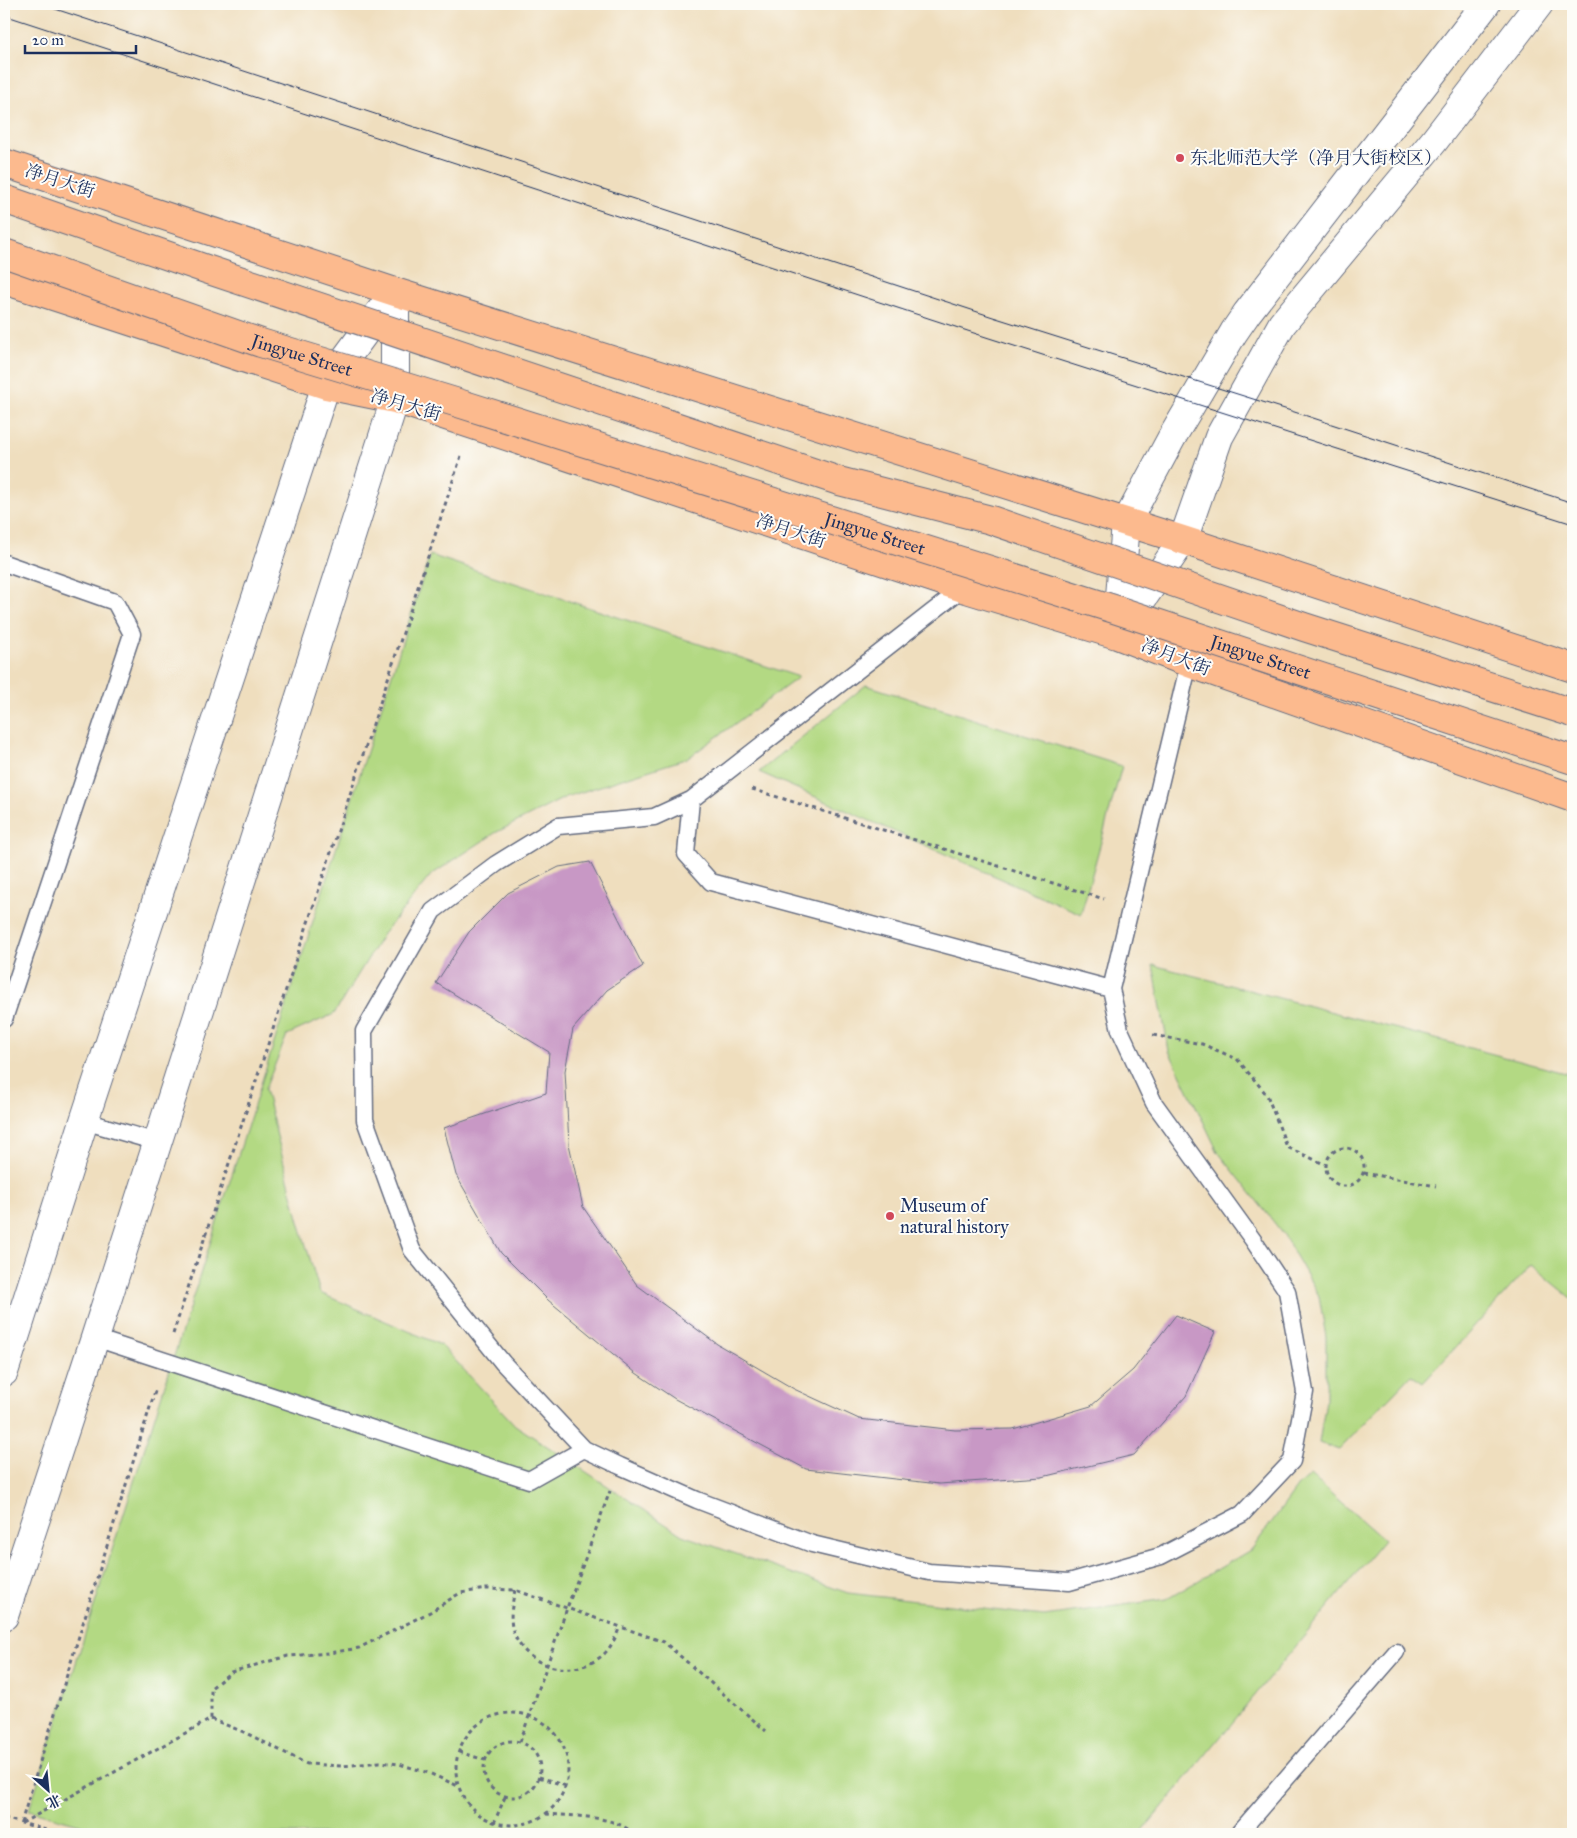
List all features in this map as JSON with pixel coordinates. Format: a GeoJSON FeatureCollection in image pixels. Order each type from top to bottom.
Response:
{"type":"FeatureCollection","features":[{"type":"Feature","properties":{"kind":"main road","name":"净月大街"},"geometry":{"type":"LineString","coordinates":[[4,163],[395,292],[1183,540],[1573,668]]}},
{"type":"Feature","properties":{"kind":"main road","name":"净月大街"},"geometry":{"type":"LineString","coordinates":[[4,199],[206,269],[839,481],[992,520],[1304,627],[1573,713]]}},
{"type":"Feature","properties":{"kind":"main road","name":"Jingyue Street"},"geometry":{"type":"LineString","coordinates":[[4,253],[261,343],[1104,606],[1573,760]]}},
{"type":"Feature","properties":{"kind":"main road","name":"净月大街"},"geometry":{"type":"LineString","coordinates":[[4,280],[326,385],[394,399],[963,588],[1117,635],[1189,663],[1573,798]]}},
{"type":"Feature","properties":{"kind":"street"},"geometry":{"type":"LineString","coordinates":[[1117,635],[1126,523],[1171,438],[1234,332],[1486,4]]}},
{"type":"Feature","properties":{"kind":"street"},"geometry":{"type":"LineString","coordinates":[[1117,635],[1183,540],[1219,437],[1282,324],[1434,141],[1539,4]]}},
{"type":"Feature","properties":{"kind":"street"},"geometry":{"type":"LineString","coordinates":[[4,1372],[84,1121],[326,385],[395,292]]}},
{"type":"Feature","properties":{"kind":"street"},"geometry":{"type":"LineString","coordinates":[[4,1616],[95,1338],[394,399],[395,292]]}},
{"type":"Feature","properties":{"kind":"lane"},"geometry":{"type":"LineString","coordinates":[[4,563],[116,602],[132,634],[4,1019]]}},
{"type":"Feature","properties":{"kind":"lane"},"geometry":{"type":"LineString","coordinates":[[963,588],[691,800],[654,817],[558,826],[496,864],[432,911],[364,1030],[365,1120],[412,1250],[503,1363],[584,1449],[697,1500],[812,1544],[938,1572],[1069,1582],[1161,1556],[1242,1514],[1292,1461],[1305,1392],[1287,1291],[1253,1240],[1154,1103],[1120,1030],[1111,989],[1189,663]]}},
{"type":"Feature","properties":{"kind":"lane"},"geometry":{"type":"LineString","coordinates":[[691,800],[686,854],[711,882],[1111,989]]}},
{"type":"Feature","properties":{"kind":"lane"},"geometry":{"type":"LineString","coordinates":[[84,1121],[157,1142]]}},
{"type":"Feature","properties":{"kind":"lane"},"geometry":{"type":"LineString","coordinates":[[95,1338],[529,1480],[584,1449]]}},
{"type":"Feature","properties":{"kind":"lane"},"geometry":{"type":"LineString","coordinates":[[1238,1834],[1396,1652]]}},
{"type":"Feature","properties":{"kind":"path"},"geometry":{"type":"LineString","coordinates":[[21,1823],[164,1360],[472,425]]}},
{"type":"Feature","properties":{"kind":"path"},"geometry":{"type":"LineString","coordinates":[[718,778],[1131,908]]}},
{"type":"Feature","properties":{"kind":"path"},"geometry":{"type":"LineString","coordinates":[[1120,1030],[1202,1044],[1237,1059],[1267,1095],[1287,1146],[1326,1164]]}},
{"type":"Feature","properties":{"kind":"path"},"geometry":{"type":"LineString","coordinates":[[1343,1148],[1355,1150],[1364,1160],[1364,1173],[1355,1184],[1341,1186],[1330,1178],[1326,1164],[1332,1153],[1343,1148]]}},
{"type":"Feature","properties":{"kind":"path"},"geometry":{"type":"LineString","coordinates":[[1364,1173],[1436,1186]]}},
{"type":"Feature","properties":{"kind":"path"},"geometry":{"type":"LineString","coordinates":[[520,1742],[620,1466]]}},
{"type":"Feature","properties":{"kind":"path"},"geometry":{"type":"LineString","coordinates":[[211,1719],[211,1688],[231,1672],[288,1656],[329,1653],[359,1648],[430,1612],[460,1592],[486,1589],[515,1590],[664,1642],[766,1731]]}},
{"type":"Feature","properties":{"kind":"path"},"geometry":{"type":"LineString","coordinates":[[515,1590],[510,1612],[514,1635],[527,1654],[547,1666],[565,1669],[584,1666],[600,1658],[613,1644],[620,1627]]}},
{"type":"Feature","properties":{"kind":"path"},"geometry":{"type":"LineString","coordinates":[[515,1714],[529,1716],[544,1724],[557,1736],[565,1752],[568,1768],[566,1786],[558,1802],[545,1814],[530,1823],[512,1826],[494,1823],[479,1815],[466,1802],[458,1786],[456,1769],[459,1752],[465,1739],[475,1728],[487,1720],[500,1715],[515,1714]]}},
{"type":"Feature","properties":{"kind":"path"},"geometry":{"type":"LineString","coordinates":[[21,1823],[211,1719]]}},
{"type":"Feature","properties":{"kind":"path"},"geometry":{"type":"LineString","coordinates":[[211,1719],[246,1733],[307,1764],[343,1766],[380,1762],[399,1764],[429,1773],[458,1786]]}},
{"type":"Feature","properties":{"kind":"path"},"geometry":{"type":"LineString","coordinates":[[506,1741],[520,1742],[533,1750],[540,1762],[539,1777],[531,1789],[520,1797],[505,1797],[491,1790],[484,1776],[484,1760],[492,1748],[506,1741]]}},
{"type":"Feature","properties":{"kind":"path"},"geometry":{"type":"LineString","coordinates":[[459,1752],[484,1760]]}},
{"type":"Feature","properties":{"kind":"path"},"geometry":{"type":"LineString","coordinates":[[539,1777],[566,1786]]}},
{"type":"Feature","properties":{"kind":"path"},"geometry":{"type":"LineString","coordinates":[[494,1823],[505,1797]]}},
{"type":"Feature","properties":{"kind":"path"},"geometry":{"type":"LineString","coordinates":[[545,1814],[591,1817],[628,1828],[634,1834]]}},
{"type":"Feature","properties":{"kind":"path"},"geometry":{"type":"LineString","coordinates":[[4,1818],[60,1834]]}},
{"type":"Feature","properties":{"kind":"green space"},"geometry":{"type":"Polygon","coordinates":[[[430,555],[799,677],[688,758],[566,797],[495,833],[431,875],[383,934],[334,1014],[287,1035],[265,1089],[298,1218],[320,1293],[441,1345],[515,1425],[682,1535],[848,1593],[1044,1616],[1167,1599],[1252,1549],[1298,1486],[1310,1475],[1384,1540],[1140,1834],[115,1834],[29,1810],[430,555]]]}},
{"type":"Feature","properties":{"kind":"green space"},"geometry":{"type":"Polygon","coordinates":[[[866,685],[1122,766],[1081,914],[759,772],[866,685]]]}},
{"type":"Feature","properties":{"kind":"green space"},"geometry":{"type":"Polygon","coordinates":[[[1153,965],[1573,1075],[1573,1299],[1531,1265],[1423,1383],[1411,1375],[1339,1450],[1319,1443],[1326,1400],[1326,1337],[1319,1296],[1284,1235],[1218,1152],[1169,1051],[1153,965]]]}},
{"type":"Feature","properties":{"kind":"building"},"geometry":{"type":"Polygon","coordinates":[[[590,862],[643,966],[607,990],[573,1029],[565,1071],[569,1144],[583,1207],[637,1285],[717,1344],[794,1389],[859,1419],[955,1430],[1013,1429],[1091,1406],[1133,1370],[1176,1315],[1215,1332],[1186,1396],[1134,1455],[1042,1477],[939,1484],[806,1469],[675,1399],[636,1373],[548,1300],[501,1253],[456,1175],[444,1128],[546,1093],[549,1052],[436,983],[469,932],[508,893],[559,867],[590,862]]]}},
{"type":"Feature","properties":{"kind":"tram line"},"geometry":{"type":"LineString","coordinates":[[40,4],[993,317],[1307,416],[1573,503]]}},
{"type":"Feature","properties":{"kind":"tram line"},"geometry":{"type":"LineString","coordinates":[[4,15],[986,337],[1573,524]]}},
{"type":"Feature","properties":{"kind":"place","name":"东北师范大学（净月大街校区）"},"geometry":{"type":"Point","coordinates":[1180,158]}},
{"type":"Feature","properties":{"kind":"place","name":"Museum of natural history"},"geometry":{"type":"Point","coordinates":[890,1216]}}]}
